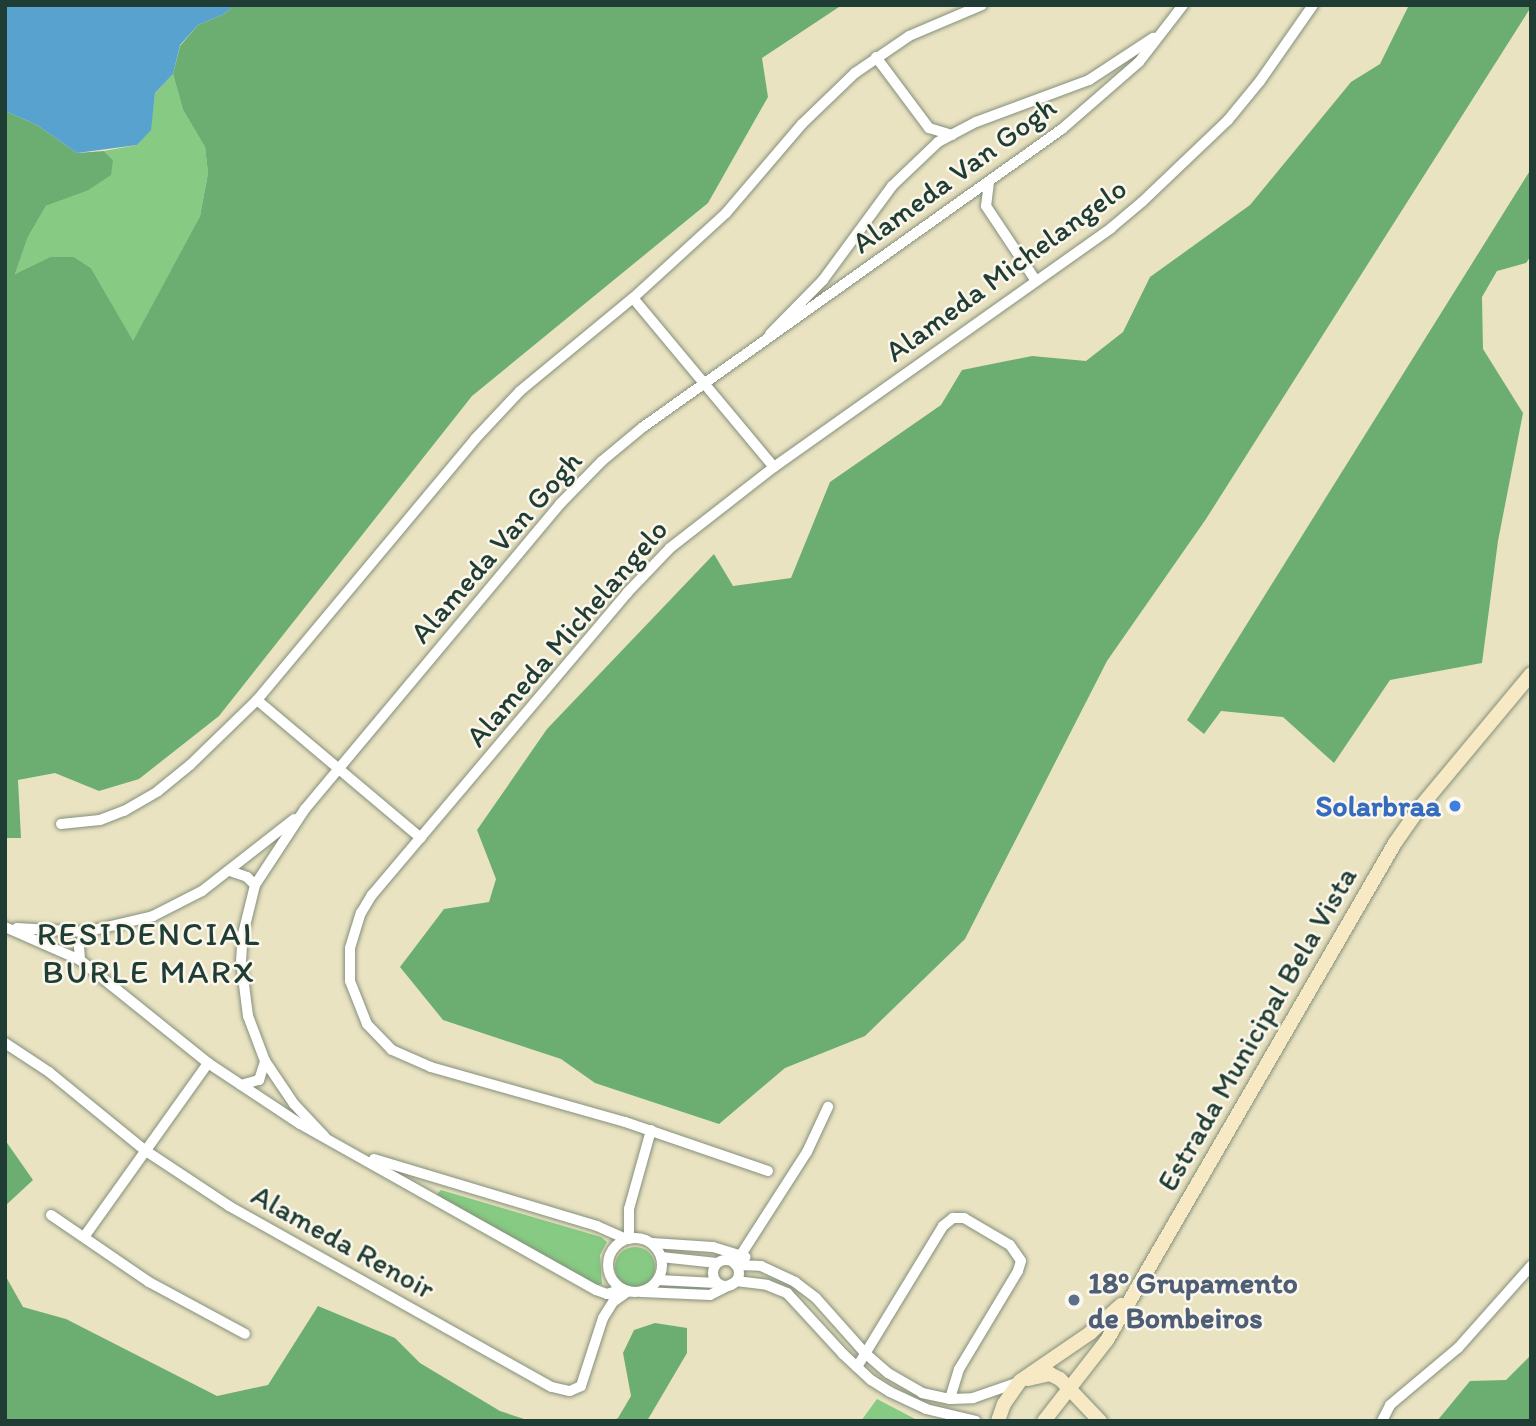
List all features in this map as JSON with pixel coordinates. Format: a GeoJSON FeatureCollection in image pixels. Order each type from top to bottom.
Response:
{"type":"FeatureCollection","features":[{"type":"Feature","properties":{"kind":"main road","name":"Estrada Municipal Bela Vista"},"geometry":{"type":"LineString","coordinates":[[1045,1421],[1097,1356],[1395,843],[1417,811],[1531,674]]}},
{"type":"Feature","properties":{"kind":"main road"},"geometry":{"type":"LineString","coordinates":[[998,1421],[1004,1404],[1020,1381],[1090,1333],[1135,1292]]}},
{"type":"Feature","properties":{"kind":"main road"},"geometry":{"type":"LineString","coordinates":[[1020,1381],[1050,1374],[1071,1389],[1100,1421]]}},
{"type":"Feature","properties":{"kind":"street"},"geometry":{"type":"LineString","coordinates":[[61,824],[100,820],[158,791],[190,765],[257,700],[505,406],[543,369],[633,298],[742,196],[795,132],[838,87],[876,57],[938,21],[982,5]]}},
{"type":"Feature","properties":{"kind":"street","name":"Alameda Van Gogh"},"geometry":{"type":"LineString","coordinates":[[305,809],[581,482],[625,441],[1062,130],[1139,62],[1184,5]]}},
{"type":"Feature","properties":{"kind":"street","name":"Alameda Michelangelo"},"geometry":{"type":"LineString","coordinates":[[768,1171],[651,1130],[408,1058],[380,1040],[367,1024],[350,981],[349,948],[354,930],[372,895],[650,568],[689,531],[774,467],[1111,228],[1181,168],[1260,81],[1313,5]]}},
{"type":"Feature","properties":{"kind":"street","name":"Alameda Van Gogh"},"geometry":{"type":"LineString","coordinates":[[755,349],[822,280],[892,186],[928,151],[976,121],[1097,75],[1169,26]]}},
{"type":"Feature","properties":{"kind":"street"},"geometry":{"type":"LineString","coordinates":[[876,57],[929,128],[952,135]]}},
{"type":"Feature","properties":{"kind":"street"},"geometry":{"type":"LineString","coordinates":[[1097,75],[1108,91]]}},
{"type":"Feature","properties":{"kind":"street"},"geometry":{"type":"LineString","coordinates":[[928,151],[929,128]]}},
{"type":"Feature","properties":{"kind":"street"},"geometry":{"type":"LineString","coordinates":[[989,182],[986,205],[1036,281]]}},
{"type":"Feature","properties":{"kind":"street"},"geometry":{"type":"LineString","coordinates":[[963,201],[986,205]]}},
{"type":"Feature","properties":{"kind":"street"},"geometry":{"type":"LineString","coordinates":[[822,280],[834,291]]}},
{"type":"Feature","properties":{"kind":"street"},"geometry":{"type":"LineString","coordinates":[[633,298],[774,467]]}},
{"type":"Feature","properties":{"kind":"street"},"geometry":{"type":"LineString","coordinates":[[257,700],[421,838]]}},
{"type":"Feature","properties":{"kind":"street"},"geometry":{"type":"LineString","coordinates":[[5,927],[40,932],[85,932],[153,916],[202,891],[305,809]]}},
{"type":"Feature","properties":{"kind":"street"},"geometry":{"type":"LineString","coordinates":[[305,809],[255,885],[243,934],[241,961],[248,1016],[265,1061],[294,1104],[325,1137]]}},
{"type":"Feature","properties":{"kind":"street"},"geometry":{"type":"LineString","coordinates":[[230,871],[247,877],[255,885]]}},
{"type":"Feature","properties":{"kind":"street"},"geometry":{"type":"LineString","coordinates":[[5,927],[80,960],[208,1063],[241,1086],[430,1198],[607,1294],[629,1291],[710,1295],[735,1282],[739,1271],[737,1261],[807,1152],[828,1107]]}},
{"type":"Feature","properties":{"kind":"street"},"geometry":{"type":"LineString","coordinates":[[80,960],[79,947],[85,932]]}},
{"type":"Feature","properties":{"kind":"street","name":"Alameda Renoir"},"geometry":{"type":"LineString","coordinates":[[5,1043],[49,1072],[146,1151],[288,1240],[562,1390],[575,1390],[581,1386],[603,1318],[613,1303],[629,1291]]}},
{"type":"Feature","properties":{"kind":"street"},"geometry":{"type":"LineString","coordinates":[[241,1086],[260,1080],[265,1061]]}},
{"type":"Feature","properties":{"kind":"street"},"geometry":{"type":"LineString","coordinates":[[84,1237],[208,1063]]}},
{"type":"Feature","properties":{"kind":"street"},"geometry":{"type":"LineString","coordinates":[[628,1239],[629,1209],[651,1130]]}},
{"type":"Feature","properties":{"kind":"street"},"geometry":{"type":"LineString","coordinates":[[348,1149],[438,1181],[597,1226],[628,1239]]}},
{"type":"Feature","properties":{"kind":"street"},"geometry":{"type":"LineString","coordinates":[[430,1198],[431,1186],[438,1181]]}},
{"type":"Feature","properties":{"kind":"street"},"geometry":{"type":"LineString","coordinates":[[51,1215],[149,1282],[245,1334]]}},
{"type":"Feature","properties":{"kind":"street"},"geometry":{"type":"LineString","coordinates":[[857,1367],[943,1226],[953,1218],[964,1218],[1010,1245],[1021,1261],[1018,1271],[959,1369],[950,1399]]}},
{"type":"Feature","properties":{"kind":"street"},"geometry":{"type":"LineString","coordinates":[[629,1291],[610,1275],[609,1259],[617,1244],[628,1239],[713,1247],[737,1261]]}},
{"type":"Feature","properties":{"kind":"street"},"geometry":{"type":"LineString","coordinates":[[652,1243],[661,1257],[658,1280]]}},
{"type":"Feature","properties":{"kind":"street"},"geometry":{"type":"LineString","coordinates":[[661,1257],[717,1263],[728,1260],[761,1266],[807,1290],[865,1353],[906,1385],[922,1393],[950,1399],[988,1395],[1020,1381]]}},
{"type":"Feature","properties":{"kind":"street"},"geometry":{"type":"LineString","coordinates":[[717,1263],[712,1273],[717,1283]]}},
{"type":"Feature","properties":{"kind":"street"},"geometry":{"type":"LineString","coordinates":[[1382,1421],[1390,1405],[1458,1348],[1531,1265]]}},
{"type":"Feature","properties":{"kind":"street"},"geometry":{"type":"LineString","coordinates":[[629,1291],[658,1280],[717,1283],[726,1286],[735,1282],[767,1285],[787,1293],[871,1380],[908,1402],[941,1414],[976,1421]]}},
{"type":"Feature","properties":{"kind":"green space"},"geometry":{"type":"Polygon","coordinates":[[[235,5],[842,5],[762,58],[768,97],[708,203],[472,396],[219,716],[139,779],[99,791],[55,773],[18,780],[21,838],[5,838],[5,111],[37,125],[77,153],[104,151],[113,160],[111,175],[87,191],[46,206],[28,237],[15,274],[50,257],[74,257],[91,268],[133,341],[200,216],[208,173],[205,147],[183,110],[173,74],[180,46],[198,25],[224,14],[235,5]]]}},
{"type":"Feature","properties":{"kind":"green space"},"geometry":{"type":"Polygon","coordinates":[[[1409,5],[1531,7],[1206,519],[1107,661],[965,939],[865,1036],[785,1068],[719,1124],[595,1083],[561,1059],[443,1020],[400,967],[444,909],[489,902],[496,879],[477,830],[547,729],[714,554],[733,586],[791,578],[830,482],[941,405],[962,370],[1032,356],[1086,361],[1123,332],[1150,277],[1250,205],[1351,82],[1380,64],[1409,5]]]}},
{"type":"Feature","properties":{"kind":"green space"},"geometry":{"type":"Polygon","coordinates":[[[173,74],[183,110],[205,147],[208,173],[200,216],[133,342],[91,268],[74,257],[50,257],[15,274],[28,237],[46,206],[87,191],[113,160],[104,151],[137,145],[150,130],[155,93],[173,74]]]}},
{"type":"Feature","properties":{"kind":"green space"},"geometry":{"type":"Polygon","coordinates":[[[1531,169],[1531,256],[1526,263],[1497,271],[1482,297],[1483,349],[1523,413],[1498,541],[1482,663],[1390,680],[1334,763],[1283,717],[1221,711],[1204,734],[1187,720],[1531,169]]]}},
{"type":"Feature","properties":{"kind":"green space"},"geometry":{"type":"Polygon","coordinates":[[[5,1140],[33,1180],[5,1206],[5,1140]]]}},
{"type":"Feature","properties":{"kind":"green space"},"geometry":{"type":"Polygon","coordinates":[[[441,1190],[601,1237],[607,1242],[600,1255],[602,1284],[596,1285],[436,1195],[441,1190]]]}},
{"type":"Feature","properties":{"kind":"green space"},"geometry":{"type":"Polygon","coordinates":[[[635,1247],[643,1248],[649,1253],[654,1259],[654,1275],[649,1281],[643,1286],[635,1287],[627,1286],[621,1281],[616,1275],[615,1267],[616,1259],[621,1253],[627,1248],[635,1247]]]}},
{"type":"Feature","properties":{"kind":"green space"},"geometry":{"type":"Polygon","coordinates":[[[5,1275],[23,1307],[66,1319],[217,1396],[268,1385],[318,1306],[395,1338],[420,1363],[500,1411],[530,1421],[5,1421],[5,1275]]]}},
{"type":"Feature","properties":{"kind":"green space"},"geometry":{"type":"Polygon","coordinates":[[[655,1323],[687,1328],[687,1353],[647,1421],[612,1421],[618,1418],[631,1396],[623,1353],[634,1330],[655,1323]]]}},
{"type":"Feature","properties":{"kind":"green space"},"geometry":{"type":"Polygon","coordinates":[[[1531,1355],[1531,1421],[1437,1421],[1470,1381],[1506,1380],[1531,1355]]]}},
{"type":"Feature","properties":{"kind":"green space"},"geometry":{"type":"Polygon","coordinates":[[[877,1399],[919,1421],[861,1421],[877,1399]]]}},
{"type":"Feature","properties":{"kind":"water"},"geometry":{"type":"Polygon","coordinates":[[[5,5],[235,5],[224,14],[198,25],[180,45],[173,74],[155,93],[151,130],[137,145],[77,153],[37,125],[5,111],[5,5]]]}},
{"type":"Feature","properties":{"kind":"place","name":"Solarbraa"},"geometry":{"type":"Point","coordinates":[1455,806]}},
{"type":"Feature","properties":{"kind":"place","name":"18º Grupamento de Bombeiros"},"geometry":{"type":"Point","coordinates":[1074,1300]}},
{"type":"Feature","properties":{"kind":"district","name":"RESIDENCIAL BURLE MARX"},"geometry":{"type":"Point","coordinates":[149,953]}}]}
